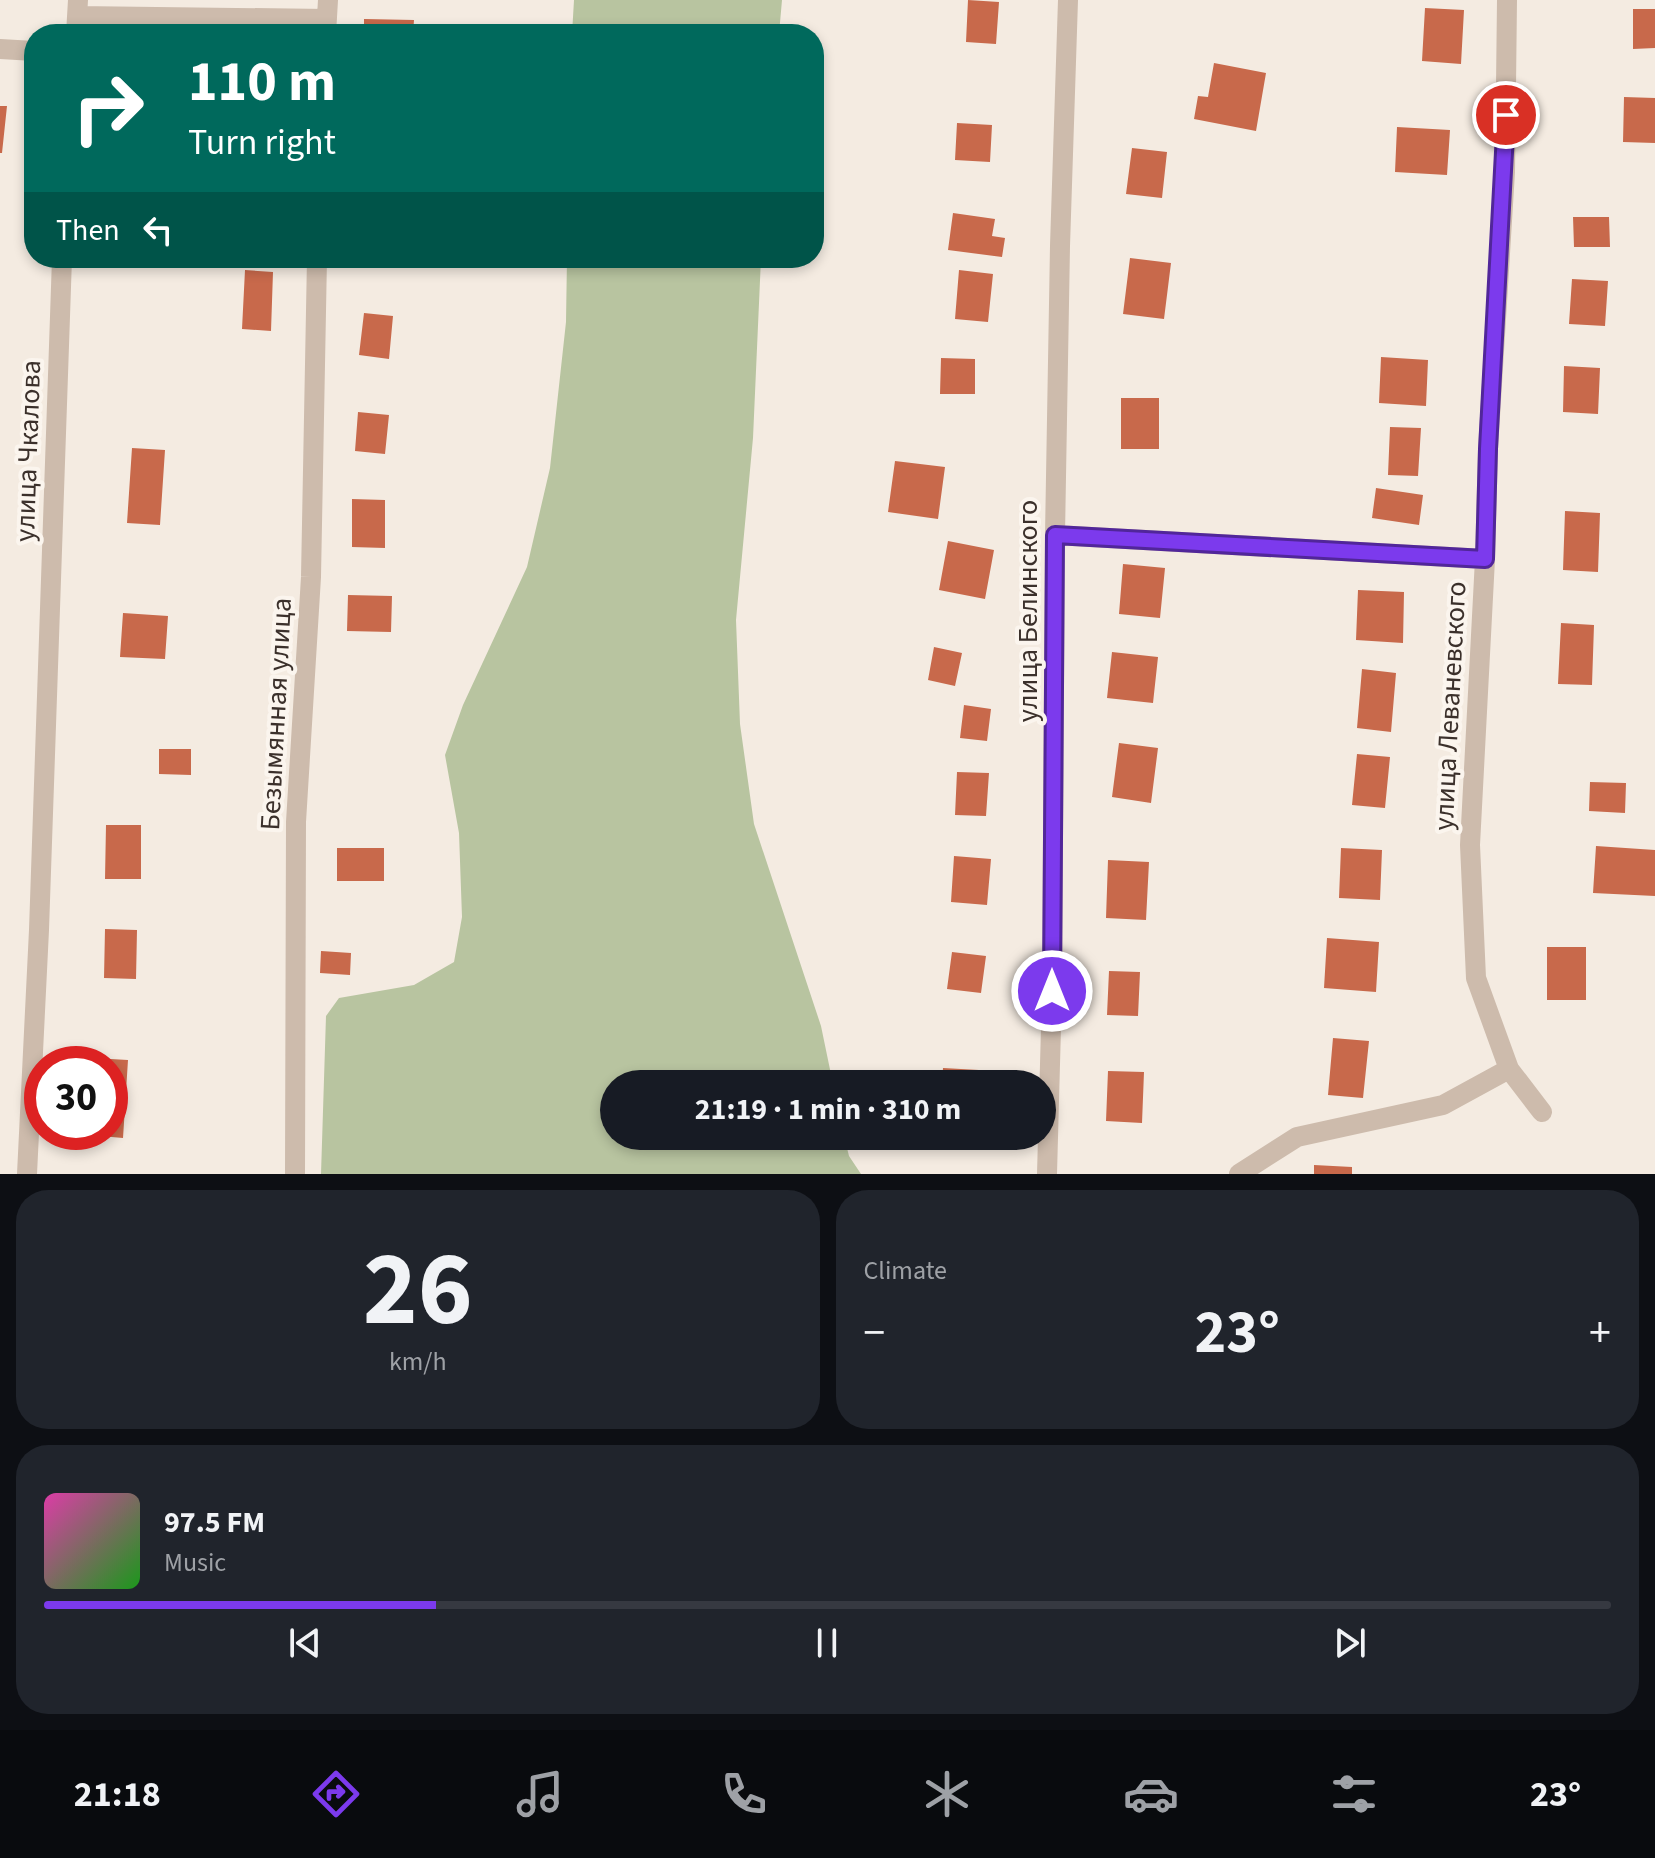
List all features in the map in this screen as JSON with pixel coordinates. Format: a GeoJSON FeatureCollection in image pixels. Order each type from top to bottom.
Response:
{"type":"FeatureCollection","features":[{"type":"Feature","properties":{"kind":"street","name":"улица Белинского"},"geometry":{"type":"LineString","coordinates":[[1047,1174],[1052,991],[1060,246],[1068,0]]}},
{"type":"Feature","properties":{"kind":"street","name":"улица Леваневского"},"geometry":{"type":"LineString","coordinates":[[1507,0],[1505,172],[1488,449],[1470,845],[1476,978],[1509,1069],[1542,1112]]}},
{"type":"Feature","properties":{"kind":"street"},"geometry":{"type":"LineString","coordinates":[[77,17],[327,18]]}},
{"type":"Feature","properties":{"kind":"street"},"geometry":{"type":"LineString","coordinates":[[0,49],[24,50]]}},
{"type":"Feature","properties":{"kind":"street","name":"улица Чкалова"},"geometry":{"type":"LineString","coordinates":[[27,1174],[40,899],[62,268]]}},
{"type":"Feature","properties":{"kind":"street","name":"Безымянная улица"},"geometry":{"type":"LineString","coordinates":[[295,1174],[296,822],[311,577],[317,268]]}},
{"type":"Feature","properties":{"kind":"street"},"geometry":{"type":"LineString","coordinates":[[1055,535],[1485,559]]}},
{"type":"Feature","properties":{"kind":"street"},"geometry":{"type":"LineString","coordinates":[[1239,1174],[1297,1137],[1443,1105],[1509,1069]]}},
{"type":"Feature","properties":{"kind":"green space"},"geometry":{"type":"Polygon","coordinates":[[[574,0],[782,0],[780,24],[573,24],[574,0]]]}},
{"type":"Feature","properties":{"kind":"green space"},"geometry":{"type":"Polygon","coordinates":[[[567,268],[761,268],[753,438],[736,620],[740,724],[754,824],[821,1026],[830,1070],[600,1070],[600,1150],[848,1150],[861,1174],[321,1174],[326,1016],[339,998],[414,985],[454,962],[462,917],[459,833],[445,755],[463,705],[527,567],[550,468],[566,322],[567,268]]]}},
{"type":"Feature","properties":{"kind":"building"},"geometry":{"type":"Polygon","coordinates":[[[968,0],[999,2],[996,44],[966,42],[968,0]]]}},
{"type":"Feature","properties":{"kind":"building"},"geometry":{"type":"Polygon","coordinates":[[[1425,8],[1464,10],[1461,64],[1422,61],[1425,8]]]}},
{"type":"Feature","properties":{"kind":"building"},"geometry":{"type":"Polygon","coordinates":[[[1633,9],[1655,9],[1655,48],[1633,49],[1633,9]]]}},
{"type":"Feature","properties":{"kind":"building"},"geometry":{"type":"Polygon","coordinates":[[[364,19],[414,20],[414,24],[364,24],[364,19]]]}},
{"type":"Feature","properties":{"kind":"building"},"geometry":{"type":"Polygon","coordinates":[[[1214,63],[1266,73],[1256,131],[1194,119],[1198,96],[1208,97],[1214,63]]]}},
{"type":"Feature","properties":{"kind":"building"},"geometry":{"type":"Polygon","coordinates":[[[1624,97],[1655,98],[1655,143],[1623,142],[1624,97]]]}},
{"type":"Feature","properties":{"kind":"building"},"geometry":{"type":"Polygon","coordinates":[[[0,106],[7,106],[2,153],[0,153],[0,106]]]}},
{"type":"Feature","properties":{"kind":"building"},"geometry":{"type":"Polygon","coordinates":[[[957,123],[992,125],[990,162],[955,160],[957,123]]]}},
{"type":"Feature","properties":{"kind":"building"},"geometry":{"type":"Polygon","coordinates":[[[1397,127],[1450,130],[1447,175],[1395,172],[1397,127]]]}},
{"type":"Feature","properties":{"kind":"building"},"geometry":{"type":"Polygon","coordinates":[[[1132,148],[1167,152],[1162,198],[1126,194],[1132,148]]]}},
{"type":"Feature","properties":{"kind":"building"},"geometry":{"type":"Polygon","coordinates":[[[953,213],[995,219],[992,236],[1005,238],[1002,257],[948,250],[953,213]]]}},
{"type":"Feature","properties":{"kind":"building"},"geometry":{"type":"Polygon","coordinates":[[[1573,217],[1609,217],[1610,247],[1574,247],[1573,217]]]}},
{"type":"Feature","properties":{"kind":"building"},"geometry":{"type":"Polygon","coordinates":[[[1130,258],[1171,263],[1164,319],[1123,314],[1130,258]]]}},
{"type":"Feature","properties":{"kind":"building"},"geometry":{"type":"Polygon","coordinates":[[[245,270],[273,272],[271,331],[242,329],[245,270]]]}},
{"type":"Feature","properties":{"kind":"building"},"geometry":{"type":"Polygon","coordinates":[[[959,270],[993,274],[988,322],[955,319],[959,270]]]}},
{"type":"Feature","properties":{"kind":"building"},"geometry":{"type":"Polygon","coordinates":[[[1572,279],[1608,281],[1605,326],[1569,324],[1572,279]]]}},
{"type":"Feature","properties":{"kind":"building"},"geometry":{"type":"Polygon","coordinates":[[[364,313],[393,316],[389,359],[359,355],[364,313]]]}},
{"type":"Feature","properties":{"kind":"building"},"geometry":{"type":"Polygon","coordinates":[[[1381,357],[1428,360],[1426,406],[1379,403],[1381,357]]]}},
{"type":"Feature","properties":{"kind":"building"},"geometry":{"type":"Polygon","coordinates":[[[941,358],[975,359],[975,394],[940,394],[941,358]]]}},
{"type":"Feature","properties":{"kind":"building"},"geometry":{"type":"Polygon","coordinates":[[[1564,366],[1600,368],[1598,414],[1563,412],[1564,366]]]}},
{"type":"Feature","properties":{"kind":"building"},"geometry":{"type":"Polygon","coordinates":[[[1121,398],[1159,398],[1159,449],[1121,449],[1121,398]]]}},
{"type":"Feature","properties":{"kind":"building"},"geometry":{"type":"Polygon","coordinates":[[[358,412],[389,415],[385,454],[355,451],[358,412]]]}},
{"type":"Feature","properties":{"kind":"building"},"geometry":{"type":"Polygon","coordinates":[[[1390,427],[1421,428],[1418,476],[1388,475],[1390,427]]]}},
{"type":"Feature","properties":{"kind":"building"},"geometry":{"type":"Polygon","coordinates":[[[132,448],[165,450],[160,525],[127,523],[132,448]]]}},
{"type":"Feature","properties":{"kind":"building"},"geometry":{"type":"Polygon","coordinates":[[[895,461],[945,467],[938,519],[888,512],[895,461]]]}},
{"type":"Feature","properties":{"kind":"building"},"geometry":{"type":"Polygon","coordinates":[[[1376,488],[1423,495],[1419,525],[1372,518],[1376,488]]]}},
{"type":"Feature","properties":{"kind":"building"},"geometry":{"type":"Polygon","coordinates":[[[352,499],[385,500],[385,548],[352,547],[352,499]]]}},
{"type":"Feature","properties":{"kind":"building"},"geometry":{"type":"Polygon","coordinates":[[[1565,511],[1600,513],[1598,572],[1563,570],[1565,511]]]}},
{"type":"Feature","properties":{"kind":"building"},"geometry":{"type":"Polygon","coordinates":[[[948,541],[994,550],[985,599],[939,590],[948,541]]]}},
{"type":"Feature","properties":{"kind":"building"},"geometry":{"type":"Polygon","coordinates":[[[1123,564],[1165,568],[1160,618],[1119,614],[1123,564]]]}},
{"type":"Feature","properties":{"kind":"building"},"geometry":{"type":"Polygon","coordinates":[[[1358,590],[1404,592],[1403,643],[1356,640],[1358,590]]]}},
{"type":"Feature","properties":{"kind":"building"},"geometry":{"type":"Polygon","coordinates":[[[348,595],[392,596],[391,632],[347,631],[348,595]]]}},
{"type":"Feature","properties":{"kind":"building"},"geometry":{"type":"Polygon","coordinates":[[[123,613],[168,616],[165,659],[120,657],[123,613]]]}},
{"type":"Feature","properties":{"kind":"building"},"geometry":{"type":"Polygon","coordinates":[[[1561,623],[1594,625],[1592,685],[1558,684],[1561,623]]]}},
{"type":"Feature","properties":{"kind":"building"},"geometry":{"type":"Polygon","coordinates":[[[934,647],[962,653],[955,686],[928,680],[934,647]]]}},
{"type":"Feature","properties":{"kind":"building"},"geometry":{"type":"Polygon","coordinates":[[[1112,652],[1158,657],[1153,703],[1107,698],[1112,652]]]}},
{"type":"Feature","properties":{"kind":"building"},"geometry":{"type":"Polygon","coordinates":[[[1362,669],[1396,673],[1391,732],[1357,728],[1362,669]]]}},
{"type":"Feature","properties":{"kind":"building"},"geometry":{"type":"Polygon","coordinates":[[[964,705],[991,709],[987,741],[960,738],[964,705]]]}},
{"type":"Feature","properties":{"kind":"building"},"geometry":{"type":"Polygon","coordinates":[[[1119,743],[1158,748],[1151,803],[1112,797],[1119,743]]]}},
{"type":"Feature","properties":{"kind":"building"},"geometry":{"type":"Polygon","coordinates":[[[159,749],[191,749],[191,775],[159,774],[159,749]]]}},
{"type":"Feature","properties":{"kind":"building"},"geometry":{"type":"Polygon","coordinates":[[[1357,754],[1390,757],[1385,808],[1352,805],[1357,754]]]}},
{"type":"Feature","properties":{"kind":"building"},"geometry":{"type":"Polygon","coordinates":[[[957,772],[989,773],[986,816],[955,815],[957,772]]]}},
{"type":"Feature","properties":{"kind":"building"},"geometry":{"type":"Polygon","coordinates":[[[1590,782],[1626,783],[1625,813],[1589,811],[1590,782]]]}},
{"type":"Feature","properties":{"kind":"building"},"geometry":{"type":"Polygon","coordinates":[[[106,825],[141,825],[141,879],[105,879],[106,825]]]}},
{"type":"Feature","properties":{"kind":"building"},"geometry":{"type":"Polygon","coordinates":[[[1596,846],[1655,850],[1655,896],[1593,893],[1596,846]]]}},
{"type":"Feature","properties":{"kind":"building"},"geometry":{"type":"Polygon","coordinates":[[[337,848],[384,848],[384,881],[337,881],[337,848]]]}},
{"type":"Feature","properties":{"kind":"building"},"geometry":{"type":"Polygon","coordinates":[[[1341,848],[1382,850],[1380,900],[1339,898],[1341,848]]]}},
{"type":"Feature","properties":{"kind":"building"},"geometry":{"type":"Polygon","coordinates":[[[954,856],[991,859],[987,905],[951,902],[954,856]]]}},
{"type":"Feature","properties":{"kind":"building"},"geometry":{"type":"Polygon","coordinates":[[[1108,860],[1149,862],[1146,920],[1106,918],[1108,860]]]}},
{"type":"Feature","properties":{"kind":"building"},"geometry":{"type":"Polygon","coordinates":[[[105,929],[137,930],[136,979],[104,978],[105,929]]]}},
{"type":"Feature","properties":{"kind":"building"},"geometry":{"type":"Polygon","coordinates":[[[1327,938],[1379,942],[1376,992],[1324,988],[1327,938]]]}},
{"type":"Feature","properties":{"kind":"building"},"geometry":{"type":"Polygon","coordinates":[[[1547,947],[1586,947],[1586,1000],[1547,1000],[1547,947]]]}},
{"type":"Feature","properties":{"kind":"building"},"geometry":{"type":"Polygon","coordinates":[[[321,951],[351,953],[350,975],[320,973],[321,951]]]}},
{"type":"Feature","properties":{"kind":"building"},"geometry":{"type":"Polygon","coordinates":[[[952,952],[986,956],[981,993],[947,989],[952,952]]]}},
{"type":"Feature","properties":{"kind":"building"},"geometry":{"type":"Polygon","coordinates":[[[1109,971],[1140,972],[1138,1016],[1107,1015],[1109,971]]]}},
{"type":"Feature","properties":{"kind":"building"},"geometry":{"type":"Polygon","coordinates":[[[1333,1038],[1369,1041],[1363,1098],[1328,1095],[1333,1038]]]}},
{"type":"Feature","properties":{"kind":"building"},"geometry":{"type":"Polygon","coordinates":[[[1108,1071],[1144,1072],[1142,1123],[1106,1121],[1108,1071]]]}},
{"type":"Feature","properties":{"kind":"building"},"geometry":{"type":"Polygon","coordinates":[[[1314,1165],[1352,1167],[1352,1174],[1314,1174],[1314,1165]]]}},
{"type":"Feature","properties":{"kind":"route"},"geometry":{"type":"LineString","coordinates":[[1052,991],[1055,535],[1485,559],[1506,115]]}}]}
